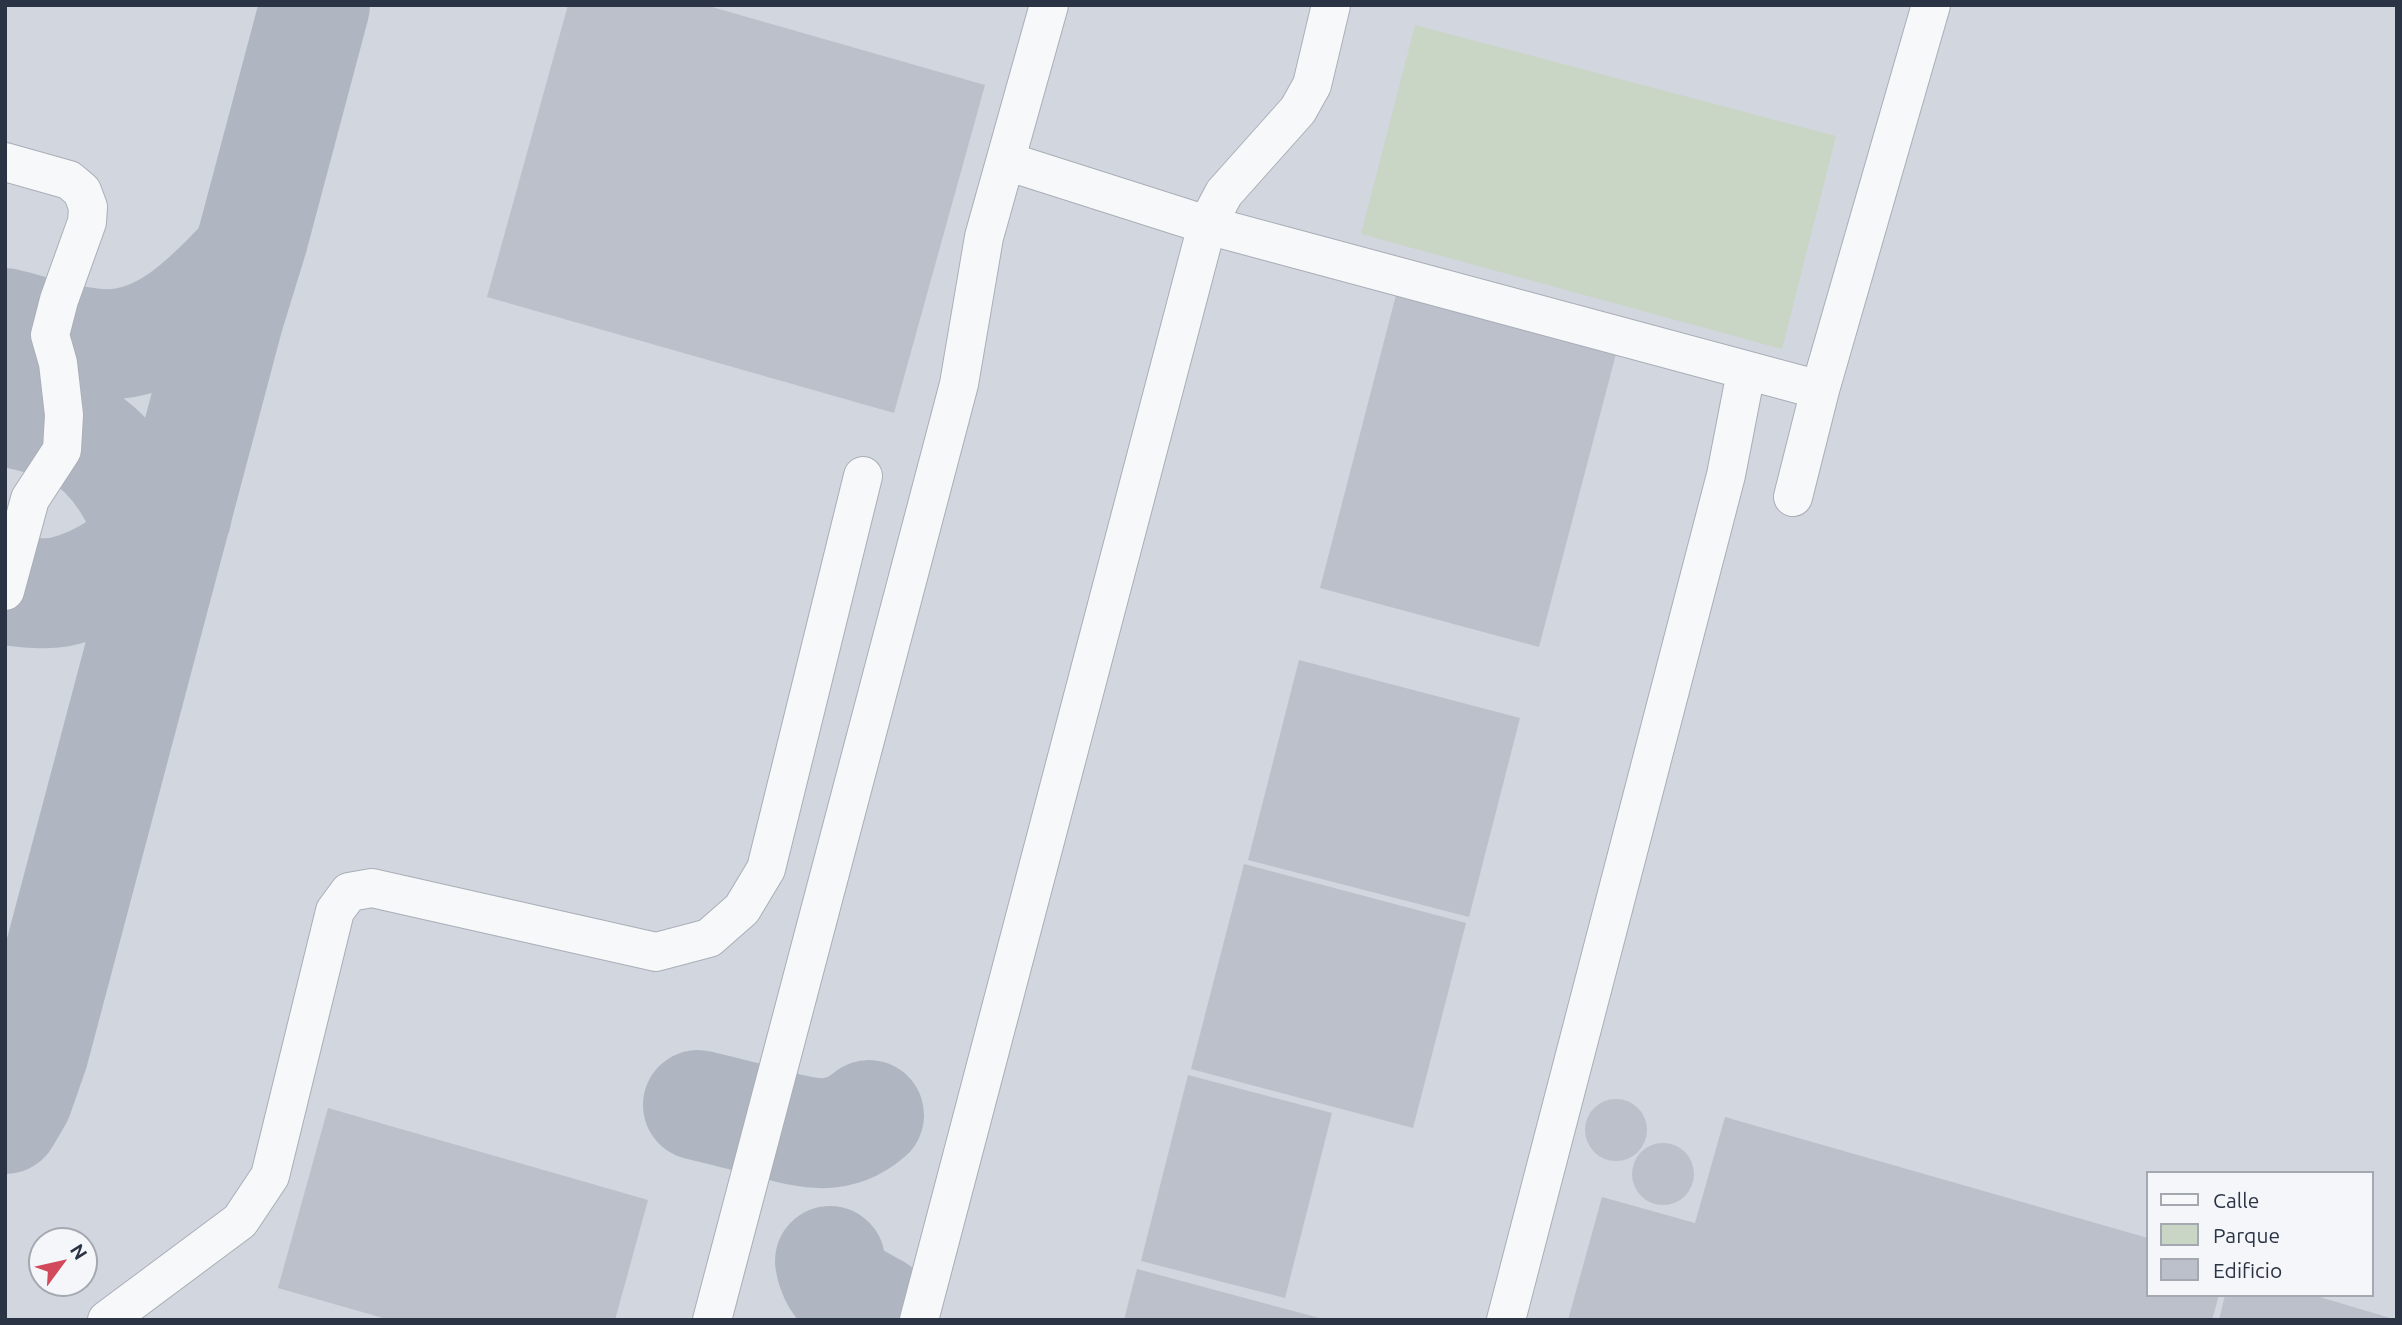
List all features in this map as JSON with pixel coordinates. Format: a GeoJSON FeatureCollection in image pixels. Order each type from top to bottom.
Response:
{"type":"FeatureCollection","features":[{"type":"Feature","properties":{"kind":"lane"},"geometry":{"type":"LineString","coordinates":[[712,1320],[959,384],[984,237],[1049,5]]}},
{"type":"Feature","properties":{"kind":"lane"},"geometry":{"type":"LineString","coordinates":[[919,1320],[1023,916],[1207,225],[1224,193],[1298,110],[1308,93],[1331,5]]}},
{"type":"Feature","properties":{"kind":"lane"},"geometry":{"type":"LineString","coordinates":[[1793,497],[1931,5]]}},
{"type":"Feature","properties":{"kind":"lane"},"geometry":{"type":"LineString","coordinates":[[5,162],[69,180],[82,191],[88,208],[87,222],[59,300],[51,335],[65,415],[62,450],[30,499],[5,591]]}},
{"type":"Feature","properties":{"kind":"lane"},"geometry":{"type":"LineString","coordinates":[[1006,162],[1207,225],[1821,390]]}},
{"type":"Feature","properties":{"kind":"lane"},"geometry":{"type":"LineString","coordinates":[[1506,1320],[1726,475],[1746,372]]}},
{"type":"Feature","properties":{"kind":"lane"},"geometry":{"type":"LineString","coordinates":[[118,1318],[240,1221],[270,1176],[335,911],[349,892],[372,888],[656,952],[709,938],[742,909],[766,869],[863,476]]}},
{"type":"Feature","properties":{"kind":"shaded area"},"geometry":{"type":"Polygon","coordinates":[[[5,5],[2397,5],[2397,1320],[5,1320],[5,5]]]}},
{"type":"Feature","properties":{"kind":"green space"},"geometry":{"type":"Polygon","coordinates":[[[1415,25],[1836,136],[1782,349],[1361,234],[1415,25]]]}},
{"type":"Feature","properties":{"kind":"building"},"geometry":{"type":"Polygon","coordinates":[[[568,5],[705,5],[985,85],[894,413],[487,297],[568,5]]]}},
{"type":"Feature","properties":{"kind":"building"},"geometry":{"type":"Polygon","coordinates":[[[1396,295],[1616,354],[1539,647],[1320,588],[1396,295]]]}},
{"type":"Feature","properties":{"kind":"building"},"geometry":{"type":"Polygon","coordinates":[[[1299,660],[1520,718],[1469,917],[1248,860],[1299,660]]]}},
{"type":"Feature","properties":{"kind":"building"},"geometry":{"type":"Polygon","coordinates":[[[1244,864],[1466,923],[1413,1128],[1191,1069],[1244,864]]]}},
{"type":"Feature","properties":{"kind":"building"},"geometry":{"type":"Polygon","coordinates":[[[1188,1075],[1332,1113],[1285,1298],[1141,1261],[1188,1075]]]}},
{"type":"Feature","properties":{"kind":"building"},"geometry":{"type":"Polygon","coordinates":[[[1616,1099],[1638,1108],[1647,1130],[1638,1152],[1616,1161],[1594,1152],[1585,1130],[1594,1108],[1616,1099]]]}},
{"type":"Feature","properties":{"kind":"building"},"geometry":{"type":"Polygon","coordinates":[[[328,1108],[648,1200],[615,1320],[390,1320],[278,1288],[328,1108]]]}},
{"type":"Feature","properties":{"kind":"building"},"geometry":{"type":"Polygon","coordinates":[[[1725,1117],[2146,1237],[2146,1297],[2218,1297],[2212,1320],[1568,1320],[1602,1197],[1695,1223],[1725,1117]]]}},
{"type":"Feature","properties":{"kind":"building"},"geometry":{"type":"Polygon","coordinates":[[[1663,1143],[1685,1152],[1694,1174],[1685,1196],[1663,1205],[1641,1196],[1632,1174],[1641,1152],[1663,1143]]]}},
{"type":"Feature","properties":{"kind":"building"},"geometry":{"type":"Polygon","coordinates":[[[1137,1269],[1323,1319],[1323,1320],[1124,1320],[1137,1269]]]}},
{"type":"Feature","properties":{"kind":"building"},"geometry":{"type":"Polygon","coordinates":[[[2225,1297],[2320,1297],[2397,1320],[2219,1320],[2225,1297]]]}},
{"type":"Feature","properties":{"kind":"taxiway"},"geometry":{"type":"LineString","coordinates":[[5,1119],[18,1097],[34,1051],[229,316],[253,238],[315,5]]}},
{"type":"Feature","properties":{"kind":"taxiway"},"geometry":{"type":"LineString","coordinates":[[5,323],[87,343],[121,343],[143,338],[182,318],[200,304],[247,257]]}},
{"type":"Feature","properties":{"kind":"taxiway"},"geometry":{"type":"LineString","coordinates":[[5,411],[61,426],[92,443],[104,454],[126,481],[142,511],[152,543],[157,586]]}},
{"type":"Feature","properties":{"kind":"taxiway"},"geometry":{"type":"LineString","coordinates":[[5,590],[53,593],[94,581],[139,551],[177,514]]}},
{"type":"Feature","properties":{"kind":"taxiway"},"geometry":{"type":"LineString","coordinates":[[698,1105],[817,1133],[843,1130],[869,1115]]}},
{"type":"Feature","properties":{"kind":"taxiway"},"geometry":{"type":"LineString","coordinates":[[830,1261],[836,1279],[846,1291],[876,1309]]}}]}
